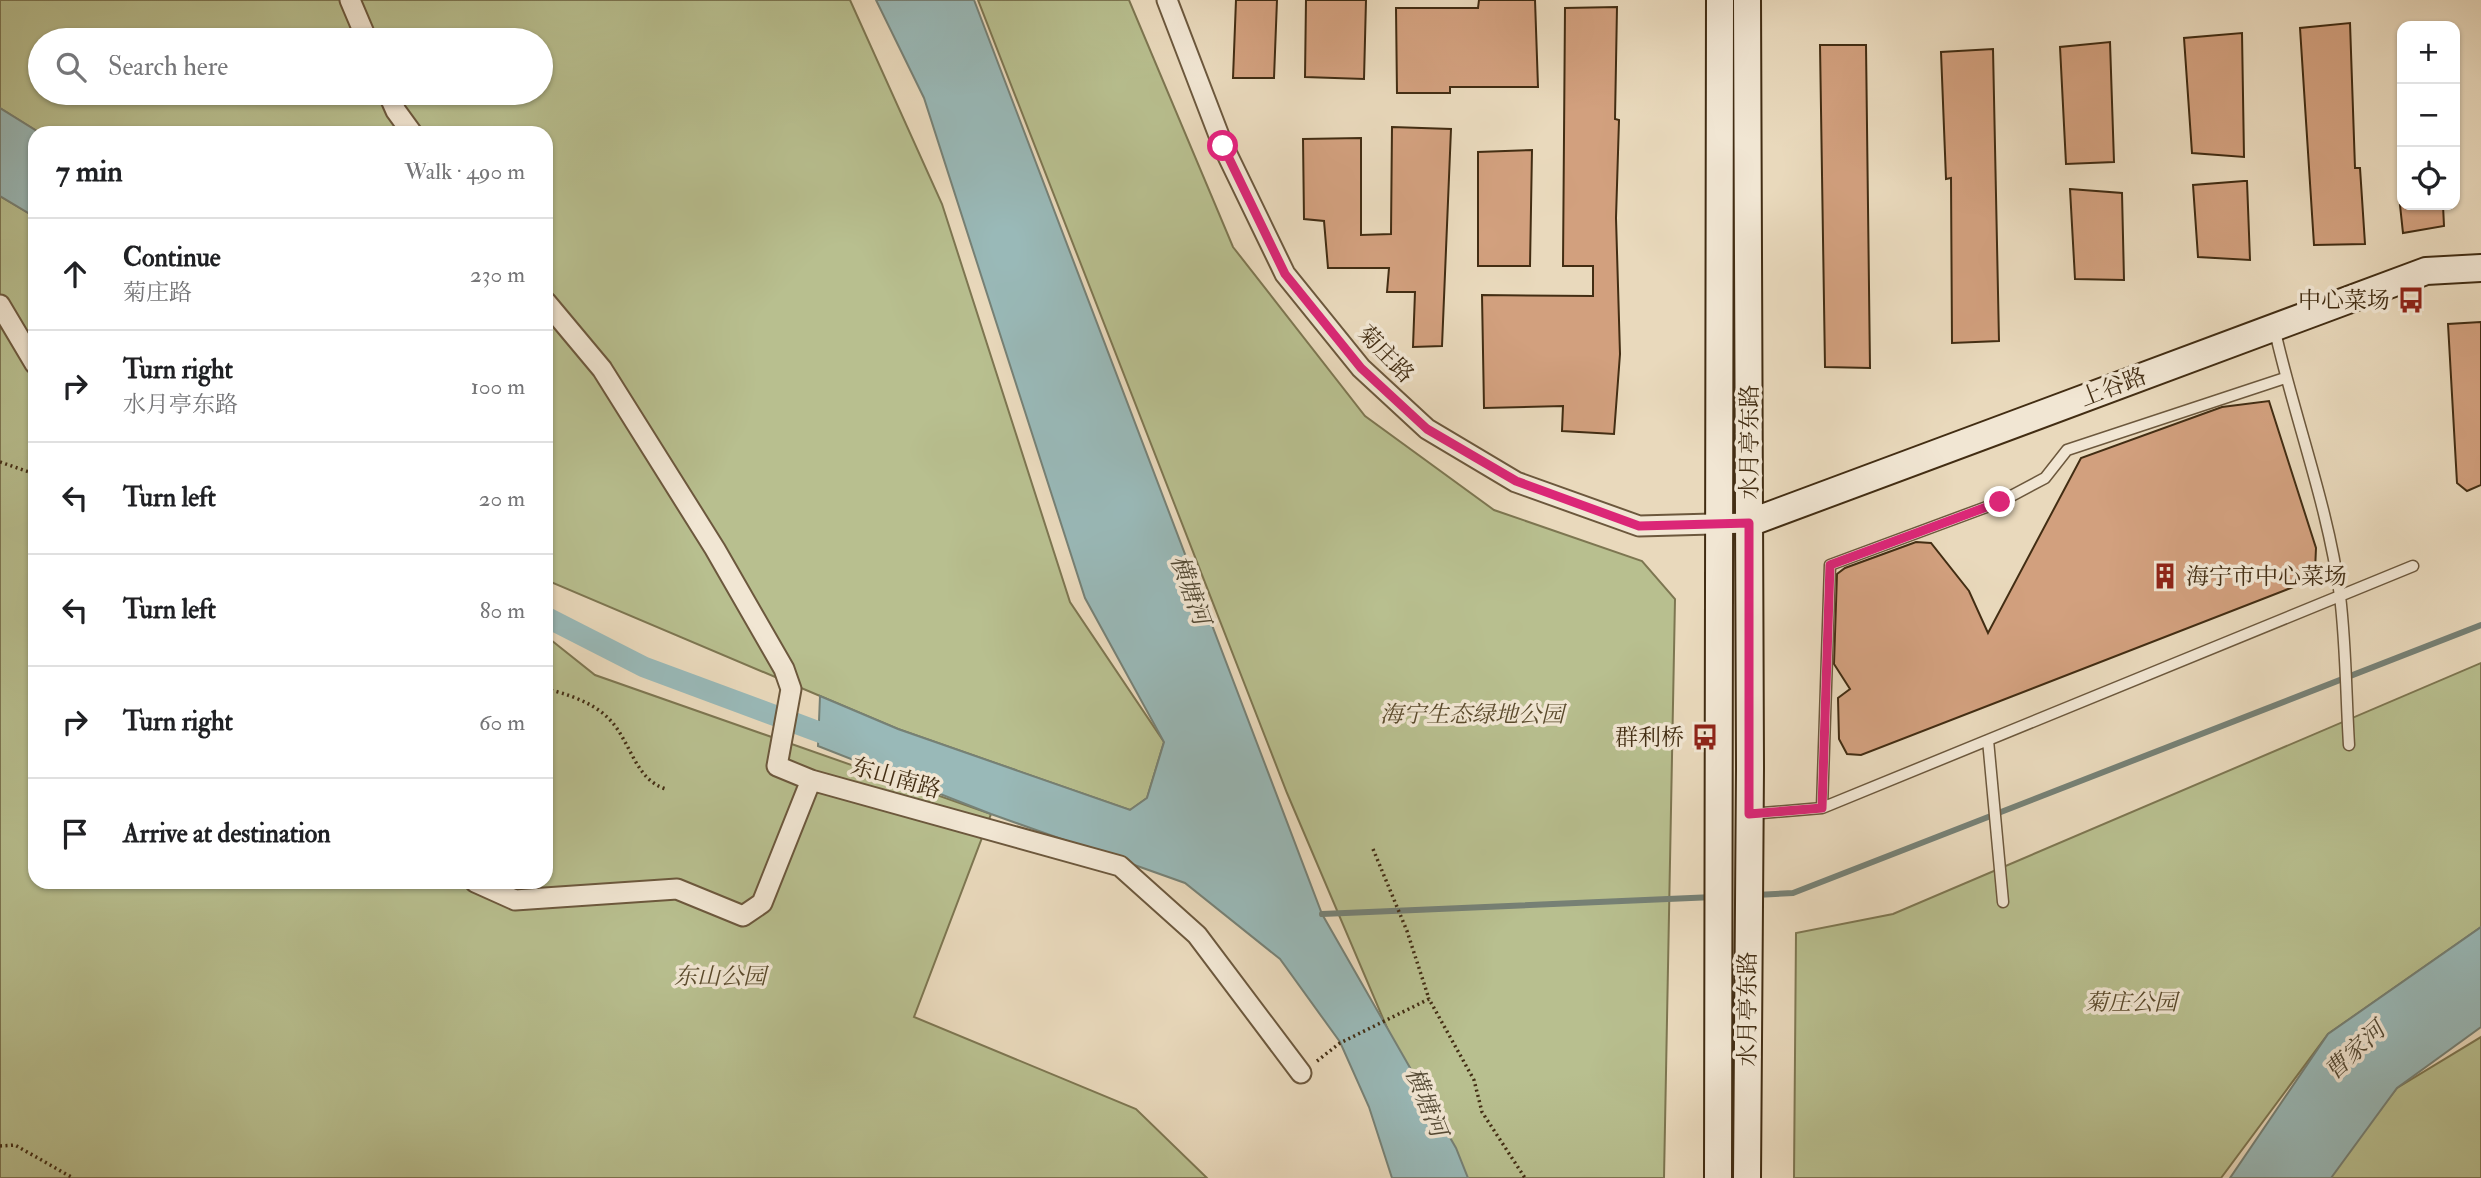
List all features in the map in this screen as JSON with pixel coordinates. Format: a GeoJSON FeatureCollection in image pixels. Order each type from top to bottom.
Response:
{"type":"FeatureCollection","features":[{"type":"Feature","properties":{"kind":"main road","name":"水月亭东路"},"geometry":{"type":"LineString","coordinates":[[1718,1178],[1720,0]]}},
{"type":"Feature","properties":{"kind":"main road","name":"水月亭东路"},"geometry":{"type":"LineString","coordinates":[[1746,0],[1749,523],[1746,1178]]}},
{"type":"Feature","properties":{"kind":"main road","name":"上谷路"},"geometry":{"type":"LineString","coordinates":[[1749,523],[2426,271],[2481,268]]}},
{"type":"Feature","properties":{"kind":"street"},"geometry":{"type":"LineString","coordinates":[[350,0],[361,28]]}},
{"type":"Feature","properties":{"kind":"street","name":"菊庄路"},"geometry":{"type":"LineString","coordinates":[[1167,0],[1223,146],[1285,274],[1361,368],[1427,429],[1516,481],[1639,526],[1749,523]]}},
{"type":"Feature","properties":{"kind":"street"},"geometry":{"type":"LineString","coordinates":[[393,105],[407,126]]}},
{"type":"Feature","properties":{"kind":"street"},"geometry":{"type":"LineString","coordinates":[[0,305],[28,352]]}},
{"type":"Feature","properties":{"kind":"street","name":"东山南路"},"geometry":{"type":"LineString","coordinates":[[553,310],[602,369],[715,549],[784,669],[791,689],[783,746],[777,766],[811,780],[1120,866],[1197,935],[1301,1073]]}},
{"type":"Feature","properties":{"kind":"street"},"geometry":{"type":"LineString","coordinates":[[491,889],[515,900],[677,889],[743,916],[762,903],[811,780]]}},
{"type":"Feature","properties":{"kind":"lane"},"geometry":{"type":"LineString","coordinates":[[2274,327],[2285,377],[2317,488],[2340,596],[2349,745]]}},
{"type":"Feature","properties":{"kind":"lane"},"geometry":{"type":"LineString","coordinates":[[1822,808],[1830,565],[2000,502],[2045,478],[2067,450],[2285,377]]}},
{"type":"Feature","properties":{"kind":"lane"},"geometry":{"type":"LineString","coordinates":[[1749,814],[1822,808],[2413,566]]}},
{"type":"Feature","properties":{"kind":"lane"},"geometry":{"type":"LineString","coordinates":[[1988,740],[2003,902]]}},
{"type":"Feature","properties":{"kind":"path"},"geometry":{"type":"LineString","coordinates":[[0,462],[28,472]]}},
{"type":"Feature","properties":{"kind":"path"},"geometry":{"type":"LineString","coordinates":[[553,692],[585,703],[606,716],[628,747],[641,773],[653,785],[666,789]]}},
{"type":"Feature","properties":{"kind":"path"},"geometry":{"type":"LineString","coordinates":[[1373,849],[1407,931],[1429,999],[1474,1080],[1482,1112],[1525,1178]]}},
{"type":"Feature","properties":{"kind":"path"},"geometry":{"type":"LineString","coordinates":[[1301,1073],[1340,1042],[1429,999]]}},
{"type":"Feature","properties":{"kind":"path"},"geometry":{"type":"LineString","coordinates":[[0,1146],[15,1145],[73,1178]]}},
{"type":"Feature","properties":{"kind":"green space"},"geometry":{"type":"Polygon","coordinates":[[[0,0],[850,0],[942,204],[1070,602],[1164,742],[1147,798],[1130,810],[898,729],[553,583],[553,126],[29,126],[0,108],[0,0]]]}},
{"type":"Feature","properties":{"kind":"green space","name":"海宁生态绿地公园"},"geometry":{"type":"Polygon","coordinates":[[[978,0],[1129,0],[1233,247],[1365,416],[1494,510],[1642,561],[1675,599],[1664,1178],[1451,1178],[1287,793],[978,0]]]}},
{"type":"Feature","properties":{"kind":"green space","name":"东山公园"},"geometry":{"type":"Polygon","coordinates":[[[0,196],[28,213],[28,889],[553,889],[553,642],[595,675],[991,814],[914,1017],[1136,1109],[1207,1178],[0,1178],[0,196]]]}},
{"type":"Feature","properties":{"kind":"green space","name":"菊庄公园"},"geometry":{"type":"Polygon","coordinates":[[[2481,663],[2481,927],[2328,1034],[2221,1178],[1794,1178],[1796,933],[1893,914],[2481,663]]]}},
{"type":"Feature","properties":{"kind":"green space"},"geometry":{"type":"Polygon","coordinates":[[[2481,1037],[2481,1178],[2326,1178],[2397,1088],[2481,1037]]]}},
{"type":"Feature","properties":{"kind":"water","name":"横塘河"},"geometry":{"type":"Polygon","coordinates":[[[876,0],[974,0],[1322,914],[1456,1148],[1468,1178],[1392,1178],[1369,1107],[1340,1042],[1280,959],[1185,883],[991,814],[818,746],[820,696],[898,729],[1130,810],[1147,798],[1164,742],[1085,598],[924,98],[876,0]]]}},
{"type":"Feature","properties":{"kind":"water"},"geometry":{"type":"Polygon","coordinates":[[[0,108],[29,126],[28,213],[0,196],[0,108]]]}},
{"type":"Feature","properties":{"kind":"water","name":"曹家河"},"geometry":{"type":"Polygon","coordinates":[[[2481,927],[2481,1027],[2397,1088],[2331,1178],[2230,1178],[2328,1034],[2481,927]]]}},
{"type":"Feature","properties":{"kind":"building"},"geometry":{"type":"Polygon","coordinates":[[[1236,0],[1277,0],[1274,78],[1233,78],[1236,0]]]}},
{"type":"Feature","properties":{"kind":"building"},"geometry":{"type":"Polygon","coordinates":[[[1306,0],[1366,0],[1364,79],[1305,77],[1306,0]]]}},
{"type":"Feature","properties":{"kind":"building"},"geometry":{"type":"Polygon","coordinates":[[[1479,0],[1535,0],[1538,87],[1450,87],[1450,93],[1397,93],[1396,8],[1478,8],[1479,0]]]}},
{"type":"Feature","properties":{"kind":"building"},"geometry":{"type":"Polygon","coordinates":[[[1617,7],[1615,119],[1619,120],[1616,218],[1620,354],[1614,434],[1562,431],[1563,406],[1484,408],[1482,295],[1593,296],[1593,266],[1563,266],[1565,8],[1617,7]]]}},
{"type":"Feature","properties":{"kind":"building"},"geometry":{"type":"Polygon","coordinates":[[[2350,23],[2355,168],[2360,168],[2365,244],[2314,245],[2300,28],[2350,23]]]}},
{"type":"Feature","properties":{"kind":"building"},"geometry":{"type":"Polygon","coordinates":[[[2242,33],[2244,157],[2192,153],[2184,38],[2242,33]]]}},
{"type":"Feature","properties":{"kind":"building"},"geometry":{"type":"Polygon","coordinates":[[[2110,42],[2114,162],[2066,164],[2060,47],[2110,42]]]}},
{"type":"Feature","properties":{"kind":"building"},"geometry":{"type":"Polygon","coordinates":[[[1820,45],[1866,45],[1870,368],[1825,367],[1820,45]]]}},
{"type":"Feature","properties":{"kind":"building"},"geometry":{"type":"Polygon","coordinates":[[[1993,49],[1999,341],[1952,343],[1951,178],[1946,179],[1941,52],[1993,49]]]}},
{"type":"Feature","properties":{"kind":"building"},"geometry":{"type":"Polygon","coordinates":[[[1392,127],[1451,129],[1442,346],[1413,347],[1415,292],[1387,292],[1389,268],[1328,268],[1324,221],[1304,219],[1303,139],[1361,138],[1361,235],[1391,234],[1392,127]]]}},
{"type":"Feature","properties":{"kind":"building"},"geometry":{"type":"Polygon","coordinates":[[[1532,150],[1530,266],[1478,266],[1478,152],[1532,150]]]}},
{"type":"Feature","properties":{"kind":"building"},"geometry":{"type":"Polygon","coordinates":[[[2247,181],[2250,260],[2198,257],[2193,185],[2247,181]]]}},
{"type":"Feature","properties":{"kind":"building"},"geometry":{"type":"Polygon","coordinates":[[[2070,189],[2122,193],[2124,280],[2075,279],[2070,189]]]}},
{"type":"Feature","properties":{"kind":"building"},"geometry":{"type":"Polygon","coordinates":[[[2401,210],[2443,210],[2444,226],[2403,233],[2401,210]]]}},
{"type":"Feature","properties":{"kind":"building"},"geometry":{"type":"Polygon","coordinates":[[[2481,322],[2481,485],[2467,491],[2457,483],[2448,324],[2481,322]]]}},
{"type":"Feature","properties":{"kind":"building","name":"海宁市中心菜场"},"geometry":{"type":"Polygon","coordinates":[[[2269,401],[2316,548],[2315,571],[2309,581],[1861,755],[1847,754],[1839,739],[1838,698],[1850,689],[1834,664],[1837,574],[1845,568],[1916,542],[1931,543],[1969,591],[1988,633],[2081,458],[2222,407],[2269,401]]]}},
{"type":"Feature","properties":{"kind":"waterway"},"geometry":{"type":"LineString","coordinates":[[553,621],[644,667],[846,742]]}},
{"type":"Feature","properties":{"kind":"waterway"},"geometry":{"type":"LineString","coordinates":[[1756,895],[1793,893],[2481,625]]}},
{"type":"Feature","properties":{"kind":"waterway"},"geometry":{"type":"LineString","coordinates":[[1322,914],[1714,897]]}},
{"type":"Feature","properties":{"kind":"place","name":"中心菜场"},"geometry":{"type":"Point","coordinates":[2411,300]}},
{"type":"Feature","properties":{"kind":"place","name":"海宁市中心菜场"},"geometry":{"type":"Point","coordinates":[2165,576]}},
{"type":"Feature","properties":{"kind":"place","name":"群利桥"},"geometry":{"type":"Point","coordinates":[1705,737]}},
{"type":"Feature","properties":{"kind":"route"},"geometry":{"type":"LineString","coordinates":[[1223,146],[1285,274],[1361,368],[1427,429],[1516,481],[1639,526],[1749,523],[1749,814],[1822,808],[1830,565],[2000,502]]}}]}
